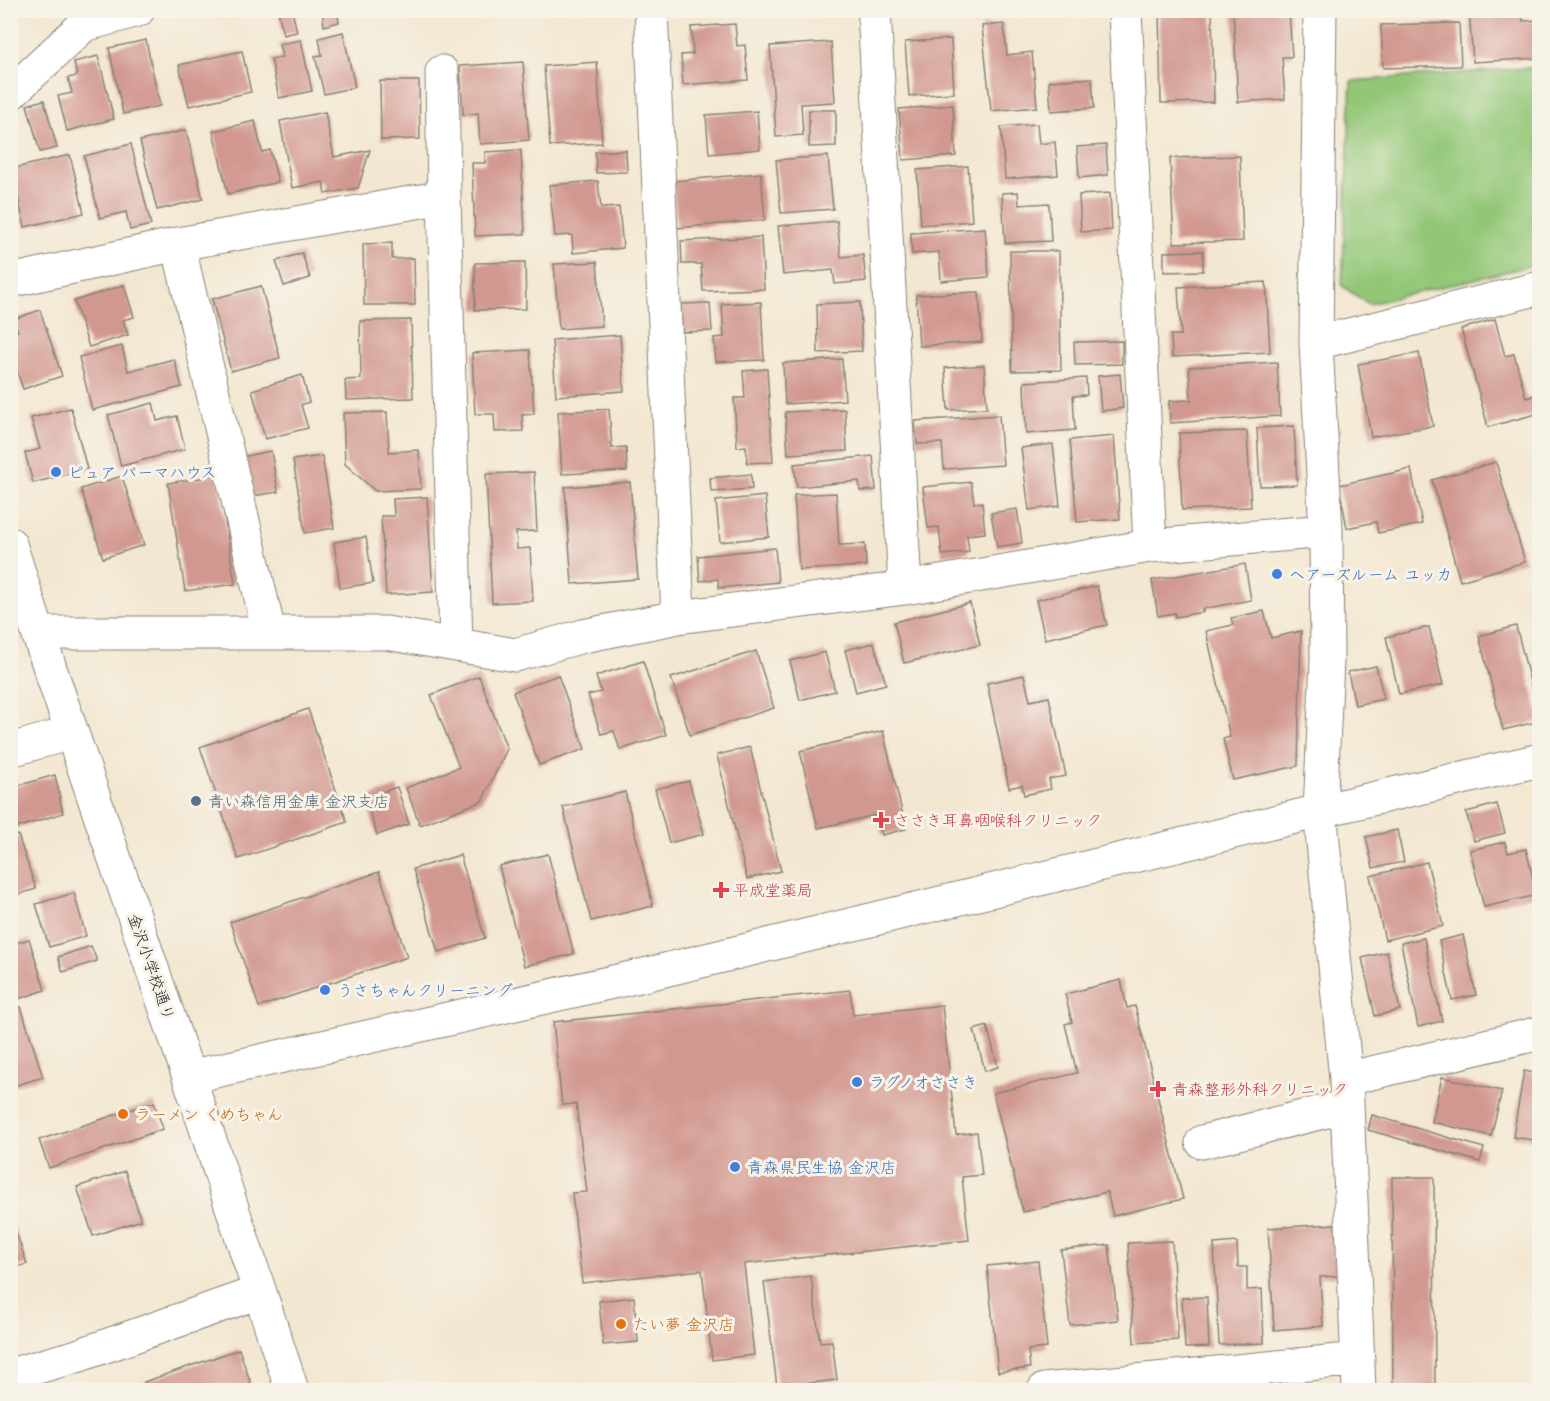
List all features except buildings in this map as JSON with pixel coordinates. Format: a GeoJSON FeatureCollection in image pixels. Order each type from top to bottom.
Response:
{"type":"FeatureCollection","features":[{"type":"Feature","properties":{"kind":"street"},"geometry":{"type":"LineString","coordinates":[[10,94],[84,25],[138,10]]}},
{"type":"Feature","properties":{"kind":"street"},"geometry":{"type":"LineString","coordinates":[[651,10],[678,617]]}},
{"type":"Feature","properties":{"kind":"street"},"geometry":{"type":"LineString","coordinates":[[874,10],[905,588]]}},
{"type":"Feature","properties":{"kind":"street"},"geometry":{"type":"LineString","coordinates":[[1125,10],[1150,546]]}},
{"type":"Feature","properties":{"kind":"street"},"geometry":{"type":"LineString","coordinates":[[1320,10],[1316,343],[1326,531],[1327,661],[1320,811],[1347,1092],[1359,1390]]}},
{"type":"Feature","properties":{"kind":"street"},"geometry":{"type":"LineString","coordinates":[[442,72],[456,645]]}},
{"type":"Feature","properties":{"kind":"street"},"geometry":{"type":"LineString","coordinates":[[10,281],[178,244],[444,197]]}},
{"type":"Feature","properties":{"kind":"street"},"geometry":{"type":"LineString","coordinates":[[178,244],[269,632]]}},
{"type":"Feature","properties":{"kind":"street"},"geometry":{"type":"LineString","coordinates":[[1316,343],[1539,288]]}},
{"type":"Feature","properties":{"kind":"street"},"geometry":{"type":"LineString","coordinates":[[38,633],[386,633],[515,655],[583,636],[678,617],[905,588],[1150,546],[1326,531]]}},
{"type":"Feature","properties":{"kind":"street","name":"金沢小学校通り"},"geometry":{"type":"LineString","coordinates":[[10,544],[71,733],[189,1077],[292,1390]]}},
{"type":"Feature","properties":{"kind":"street"},"geometry":{"type":"LineString","coordinates":[[10,750],[71,733]]}},
{"type":"Feature","properties":{"kind":"street"},"geometry":{"type":"LineString","coordinates":[[189,1077],[644,975],[1539,760]]}},
{"type":"Feature","properties":{"kind":"street"},"geometry":{"type":"LineString","coordinates":[[1202,1142],[1347,1092],[1539,1033]]}},
{"type":"Feature","properties":{"kind":"street"},"geometry":{"type":"LineString","coordinates":[[10,1375],[77,1356],[259,1292]]}},
{"type":"Feature","properties":{"kind":"street"},"geometry":{"type":"LineString","coordinates":[[1044,1390],[1358,1359]]}},
{"type":"Feature","properties":{"kind":"green space"},"geometry":{"type":"Polygon","coordinates":[[[1539,67],[1539,264],[1369,304],[1342,286],[1351,81],[1539,67]]]}},
{"type":"Feature","properties":{"kind":"place","name":"ピュア パーマハウス"},"geometry":{"type":"Point","coordinates":[56,472]}},
{"type":"Feature","properties":{"kind":"place","name":"ヘアーズルーム ユッカ"},"geometry":{"type":"Point","coordinates":[1277,574]}},
{"type":"Feature","properties":{"kind":"place","name":"青い森信用金庫 金沢支店"},"geometry":{"type":"Point","coordinates":[196,801]}},
{"type":"Feature","properties":{"kind":"place","name":"ささき耳鼻咽喉科クリニック"},"geometry":{"type":"Point","coordinates":[881,820]}},
{"type":"Feature","properties":{"kind":"place","name":"平成堂薬局"},"geometry":{"type":"Point","coordinates":[721,890]}},
{"type":"Feature","properties":{"kind":"place","name":"うさちゃんクリーニング"},"geometry":{"type":"Point","coordinates":[325,990]}},
{"type":"Feature","properties":{"kind":"place","name":"ラグノオささき"},"geometry":{"type":"Point","coordinates":[857,1082]}},
{"type":"Feature","properties":{"kind":"place","name":"青森整形外科クリニック"},"geometry":{"type":"Point","coordinates":[1158,1089]}},
{"type":"Feature","properties":{"kind":"place","name":"ラーメン くめちゃん"},"geometry":{"type":"Point","coordinates":[123,1114]}},
{"type":"Feature","properties":{"kind":"place","name":"青森県民生協 金沢店"},"geometry":{"type":"Point","coordinates":[735,1167]}},
{"type":"Feature","properties":{"kind":"place","name":"たい夢 金沢店"},"geometry":{"type":"Point","coordinates":[621,1324]}}]}
